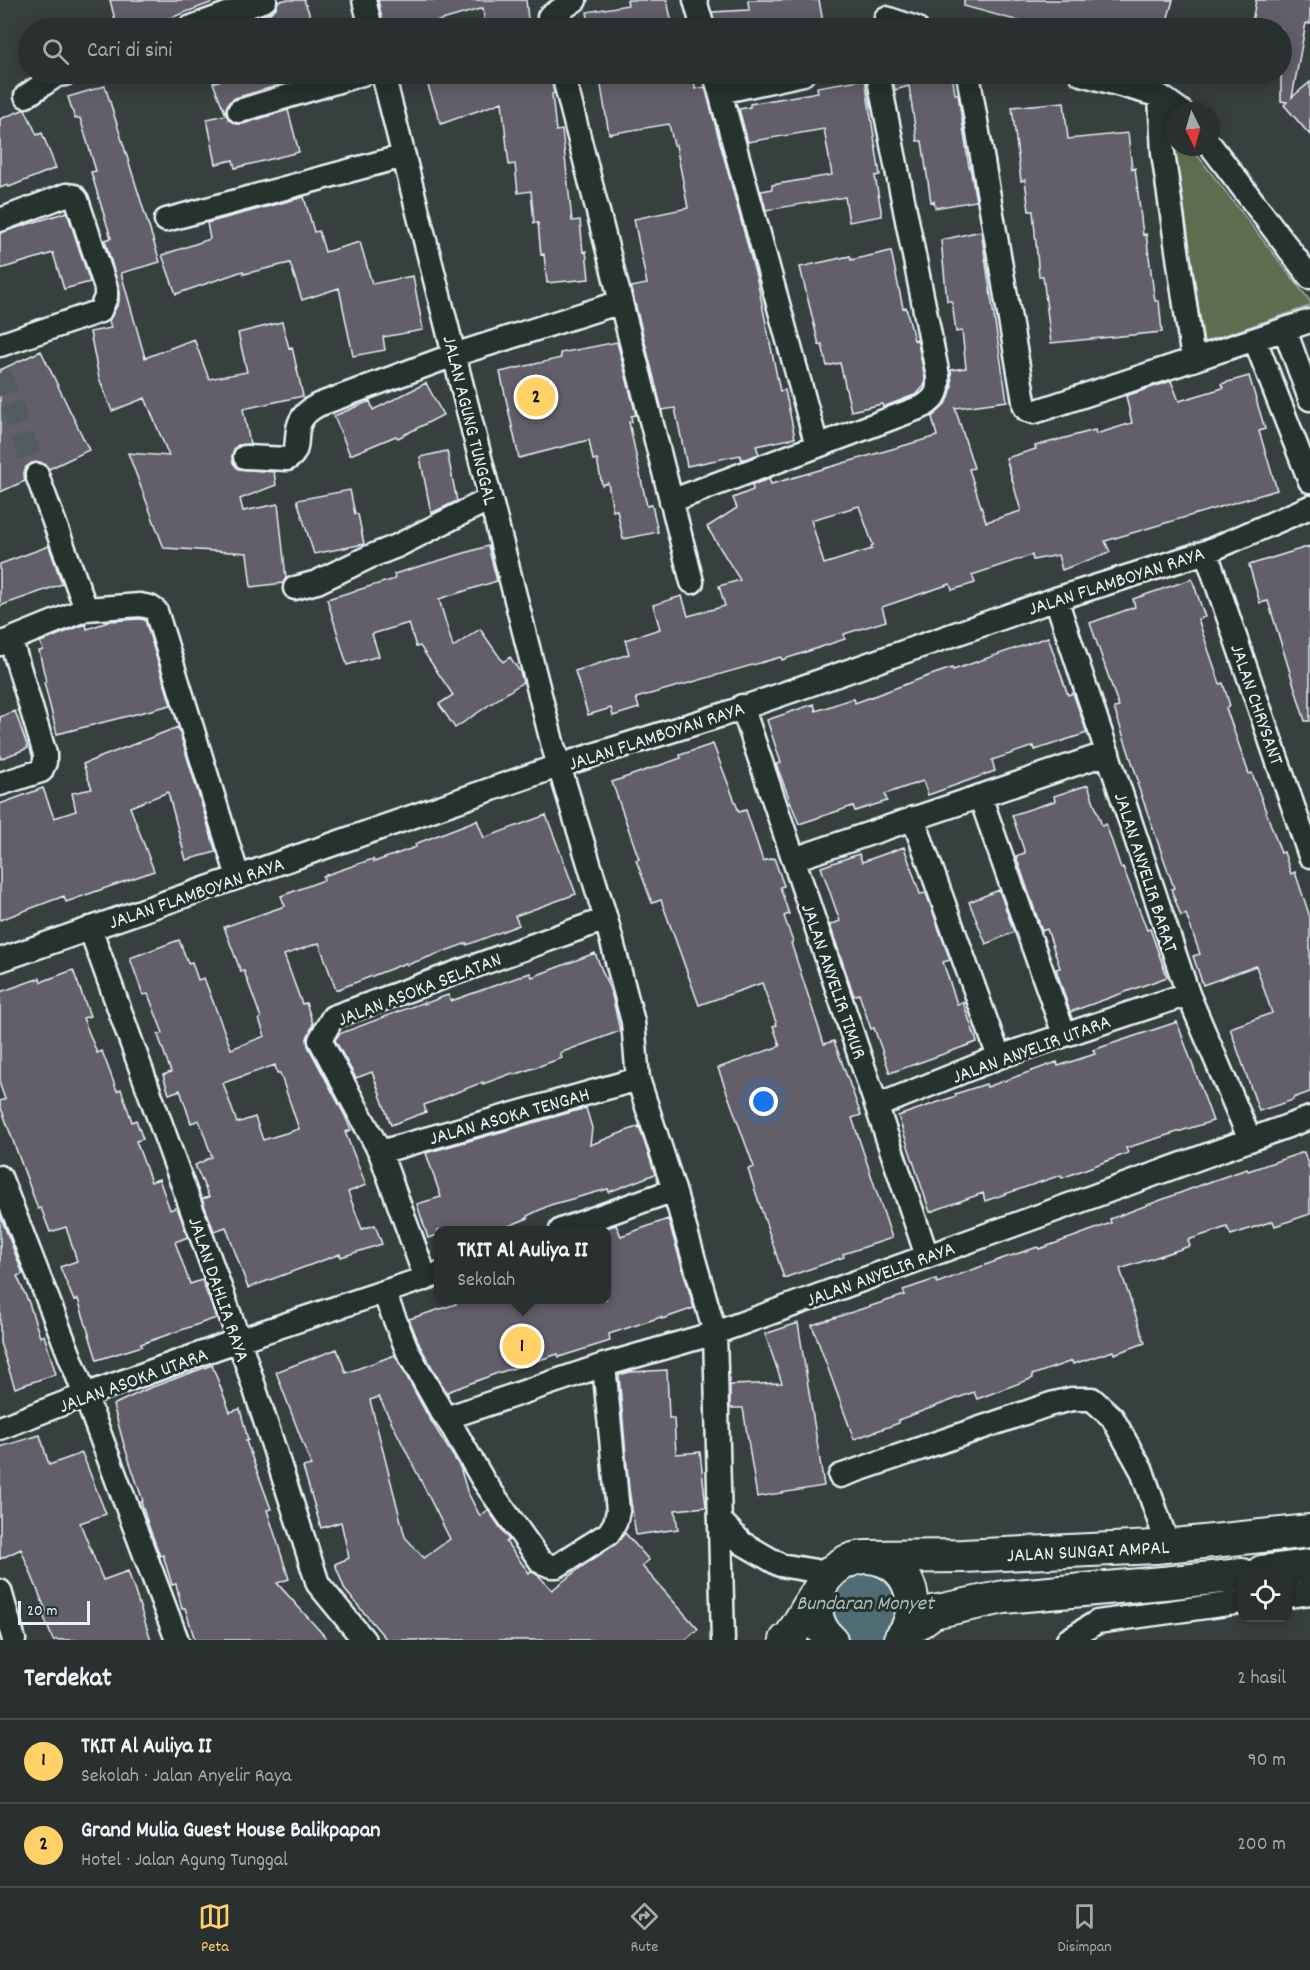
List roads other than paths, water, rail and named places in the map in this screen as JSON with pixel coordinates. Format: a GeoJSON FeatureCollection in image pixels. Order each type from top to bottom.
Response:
{"type":"FeatureCollection","features":[{"type":"Feature","properties":{"kind":"main road","name":"JALAN SUNGAI AMPAL"},"geometry":{"type":"LineString","coordinates":[[824,1580],[845,1561],[866,1557],[963,1556],[1168,1546],[1310,1531]]}},
{"type":"Feature","properties":{"kind":"main road"},"geometry":{"type":"LineString","coordinates":[[866,1557],[884,1561],[900,1572],[910,1587],[914,1606],[903,1635]]}},
{"type":"Feature","properties":{"kind":"main road"},"geometry":{"type":"LineString","coordinates":[[1292,1568],[1310,1566]]}},
{"type":"Feature","properties":{"kind":"main road","name":"JALAN SUNGAI AMPAL"},"geometry":{"type":"LineString","coordinates":[[903,1635],[933,1612],[1004,1597],[1238,1575]]}},
{"type":"Feature","properties":{"kind":"main road"},"geometry":{"type":"LineString","coordinates":[[786,1640],[791,1636],[824,1580]]}},
{"type":"Feature","properties":{"kind":"main road"},"geometry":{"type":"LineString","coordinates":[[824,1580],[816,1605],[819,1622],[831,1640]]}},
{"type":"Feature","properties":{"kind":"street"},"geometry":{"type":"LineString","coordinates":[[216,18],[265,0]]}},
{"type":"Feature","properties":{"kind":"street"},"geometry":{"type":"LineString","coordinates":[[364,0],[368,18]]}},
{"type":"Feature","properties":{"kind":"street"},"geometry":{"type":"LineString","coordinates":[[549,15],[575,0]]}},
{"type":"Feature","properties":{"kind":"street"},"geometry":{"type":"LineString","coordinates":[[695,0],[700,18]]}},
{"type":"Feature","properties":{"kind":"street"},"geometry":{"type":"LineString","coordinates":[[26,96],[44,84]]}},
{"type":"Feature","properties":{"kind":"street"},"geometry":{"type":"LineString","coordinates":[[239,111],[329,84]]}},
{"type":"Feature","properties":{"kind":"street","name":"JALAN AGUNG TUNGGAL"},"geometry":{"type":"LineString","coordinates":[[386,84],[558,766],[606,919],[633,1022],[638,1079],[674,1190],[715,1333],[723,1640]]}},
{"type":"Feature","properties":{"kind":"street"},"geometry":{"type":"LineString","coordinates":[[566,84],[692,582]]}},
{"type":"Feature","properties":{"kind":"street"},"geometry":{"type":"LineString","coordinates":[[718,84],[817,446]]}},
{"type":"Feature","properties":{"kind":"street"},"geometry":{"type":"LineString","coordinates":[[671,501],[924,406],[934,399],[939,390],[936,364],[880,84]]}},
{"type":"Feature","properties":{"kind":"street"},"geometry":{"type":"LineString","coordinates":[[970,84],[1027,410],[1034,412],[1310,321]]}},
{"type":"Feature","properties":{"kind":"street"},"geometry":{"type":"LineString","coordinates":[[1117,84],[1160,96],[1168,102]]}},
{"type":"Feature","properties":{"kind":"street"},"geometry":{"type":"LineString","coordinates":[[1160,96],[1163,153],[1193,360]]}},
{"type":"Feature","properties":{"kind":"street"},"geometry":{"type":"LineString","coordinates":[[166,220],[404,156]]}},
{"type":"Feature","properties":{"kind":"street"},"geometry":{"type":"LineString","coordinates":[[1219,156],[1310,277]]}},
{"type":"Feature","properties":{"kind":"street"},"geometry":{"type":"LineString","coordinates":[[0,220],[66,195],[74,196],[106,288],[106,297],[100,311],[0,345]]}},
{"type":"Feature","properties":{"kind":"street"},"geometry":{"type":"LineString","coordinates":[[245,457],[287,459],[292,456],[296,450],[300,419],[307,411],[454,355],[621,302]]}},
{"type":"Feature","properties":{"kind":"street"},"geometry":{"type":"LineString","coordinates":[[1285,330],[1310,399]]}},
{"type":"Feature","properties":{"kind":"street"},"geometry":{"type":"LineString","coordinates":[[1255,340],[1310,481]]}},
{"type":"Feature","properties":{"kind":"street"},"geometry":{"type":"LineString","coordinates":[[37,475],[86,609]]}},
{"type":"Feature","properties":{"kind":"street"},"geometry":{"type":"LineString","coordinates":[[296,588],[317,582],[397,546],[490,499]]}},
{"type":"Feature","properties":{"kind":"street","name":"JALAN FLAMBOYAN RAYA"},"geometry":{"type":"LineString","coordinates":[[0,960],[558,766],[722,715],[742,706],[1056,599],[1206,552],[1310,507]]}},
{"type":"Feature","properties":{"kind":"street","name":"JALAN CHRYSANT"},"geometry":{"type":"LineString","coordinates":[[1206,552],[1310,856]]}},
{"type":"Feature","properties":{"kind":"street","name":"JALAN ANYELIR BARAT"},"geometry":{"type":"LineString","coordinates":[[1056,599],[1188,994],[1250,1140]]}},
{"type":"Feature","properties":{"kind":"street"},"geometry":{"type":"LineString","coordinates":[[0,784],[40,771],[45,762],[45,754],[6,642],[86,609],[140,605],[150,608],[156,611],[238,877]]}},
{"type":"Feature","properties":{"kind":"street","name":"JALAN ANYELIR TIMUR"},"geometry":{"type":"LineString","coordinates":[[742,706],[927,1256]]}},
{"type":"Feature","properties":{"kind":"street"},"geometry":{"type":"LineString","coordinates":[[794,859],[1108,753]]}},
{"type":"Feature","properties":{"kind":"street"},"geometry":{"type":"LineString","coordinates":[[980,796],[1064,1034]]}},
{"type":"Feature","properties":{"kind":"street"},"geometry":{"type":"LineString","coordinates":[[913,818],[999,1058]]}},
{"type":"Feature","properties":{"kind":"street","name":"JALAN ASOKA SELATAN"},"geometry":{"type":"LineString","coordinates":[[432,1277],[380,1152],[320,1040],[333,1017],[606,919]]}},
{"type":"Feature","properties":{"kind":"street","name":"JALAN DAHLIA RAYA"},"geometry":{"type":"LineString","coordinates":[[90,928],[239,1340],[318,1584],[364,1640]]}},
{"type":"Feature","properties":{"kind":"street","name":"JALAN ANYELIR UTARA"},"geometry":{"type":"LineString","coordinates":[[877,1106],[1064,1034],[1188,994]]}},
{"type":"Feature","properties":{"kind":"street","name":"JALAN ASOKA TENGAH"},"geometry":{"type":"LineString","coordinates":[[380,1152],[638,1079]]}},
{"type":"Feature","properties":{"kind":"street","name":"JALAN ANYELIR RAYA"},"geometry":{"type":"LineString","coordinates":[[446,1418],[604,1365],[715,1333],[1310,1118]]}},
{"type":"Feature","properties":{"kind":"street"},"geometry":{"type":"LineString","coordinates":[[0,1177],[177,1640]]}},
{"type":"Feature","properties":{"kind":"street"},"geometry":{"type":"LineString","coordinates":[[572,1226],[674,1190]]}},
{"type":"Feature","properties":{"kind":"street","name":"JALAN ASOKA UTARA"},"geometry":{"type":"LineString","coordinates":[[0,1428],[239,1340],[432,1277]]}},
{"type":"Feature","properties":{"kind":"street"},"geometry":{"type":"LineString","coordinates":[[384,1293],[408,1352],[483,1480],[541,1562],[551,1566],[557,1566],[609,1533],[615,1523],[618,1511],[604,1365]]}},
{"type":"Feature","properties":{"kind":"street"},"geometry":{"type":"LineString","coordinates":[[840,1476],[1051,1404],[1072,1399],[1092,1399],[1112,1417],[1142,1471],[1168,1546]]}},
{"type":"Feature","properties":{"kind":"street"},"geometry":{"type":"LineString","coordinates":[[721,1521],[742,1543],[780,1564],[824,1580]]}},
{"type":"Feature","properties":{"kind":"street"},"geometry":{"type":"LineString","coordinates":[[0,1591],[14,1640]]}},
{"type":"Feature","properties":{"kind":"street"},"geometry":{"type":"LineString","coordinates":[[1292,1595],[1310,1593]]}},
{"type":"Feature","properties":{"kind":"street"},"geometry":{"type":"LineString","coordinates":[[1068,1640],[1096,1622],[1238,1603]]}},
{"type":"Feature","properties":{"kind":"water","name":"Bundaran Monyet"},"geometry":{"type":"Polygon","coordinates":[[[862,1563],[906,1592],[892,1640],[837,1640],[826,1586],[862,1563]]]}},
{"type":"Feature","properties":{"kind":"tunnel"},"geometry":{"type":"LineString","coordinates":[[0,373],[37,475]]}},
{"type":"Feature","properties":{"kind":"place","name":"Grand Mulia Guest House Balikpapan"},"geometry":{"type":"Point","coordinates":[536,397]}},
{"type":"Feature","properties":{"kind":"place","name":"TKIT Al Auliya II"},"geometry":{"type":"Point","coordinates":[522,1346]}}]}
